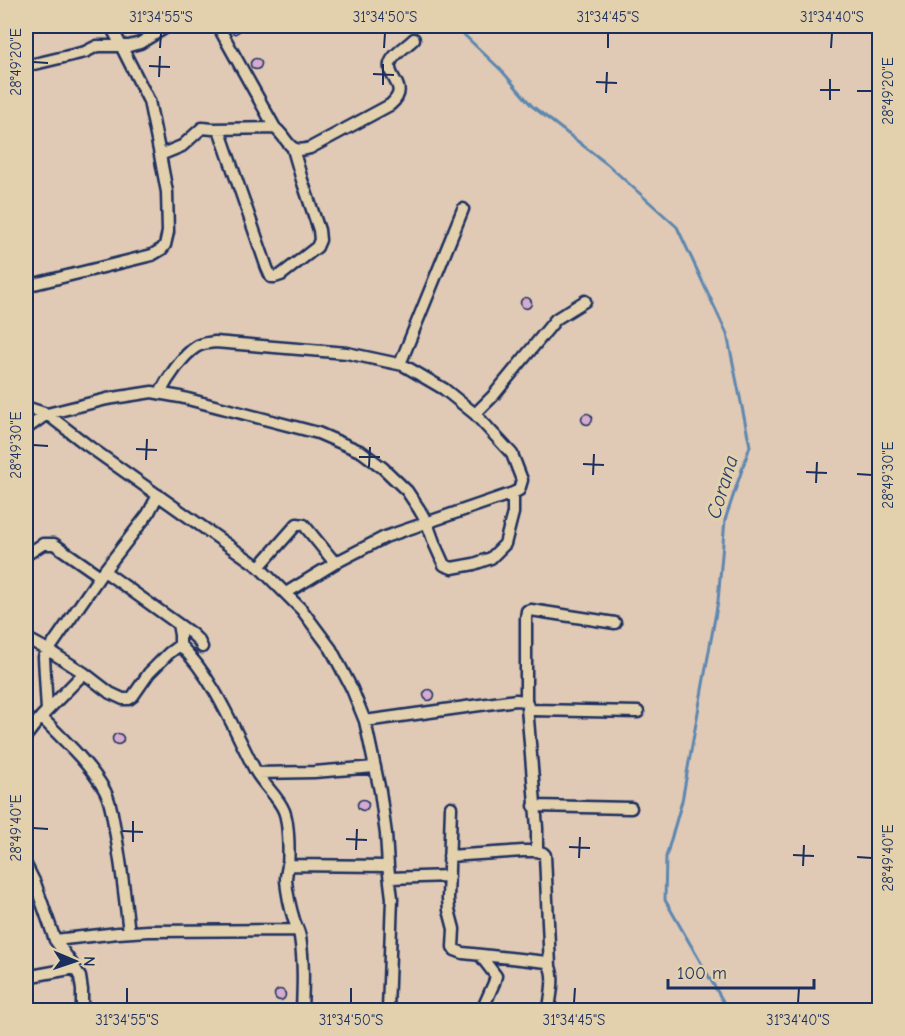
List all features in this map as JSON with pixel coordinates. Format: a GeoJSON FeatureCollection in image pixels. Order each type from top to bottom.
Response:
{"type":"FeatureCollection","features":[{"type":"Feature","properties":{"kind":"street"},"geometry":{"type":"LineString","coordinates":[[26,285],[152,255],[162,249],[167,240],[166,192],[149,101],[111,26]]}},
{"type":"Feature","properties":{"kind":"street"},"geometry":{"type":"LineString","coordinates":[[26,66],[97,46],[129,46],[141,43],[168,26]]}},
{"type":"Feature","properties":{"kind":"street"},"geometry":{"type":"LineString","coordinates":[[218,26],[275,128],[293,149],[319,230],[317,247],[281,275],[271,277],[267,268],[219,129]]}},
{"type":"Feature","properties":{"kind":"street"},"geometry":{"type":"LineString","coordinates":[[879,26],[877,26],[879,32]]}},
{"type":"Feature","properties":{"kind":"street"},"geometry":{"type":"LineString","coordinates":[[293,149],[301,151],[310,148],[396,100],[398,85],[390,64],[394,57],[414,39]]}},
{"type":"Feature","properties":{"kind":"street"},"geometry":{"type":"LineString","coordinates":[[160,154],[182,146],[202,128],[275,128]]}},
{"type":"Feature","properties":{"kind":"street"},"geometry":{"type":"LineString","coordinates":[[400,364],[463,209]]}},
{"type":"Feature","properties":{"kind":"street"},"geometry":{"type":"LineString","coordinates":[[475,414],[493,396],[556,319],[585,301]]}},
{"type":"Feature","properties":{"kind":"street"},"geometry":{"type":"LineString","coordinates":[[160,393],[190,352],[205,343],[346,353],[400,364],[444,389],[475,414],[512,454],[522,480],[519,490],[513,494],[385,537],[286,593]]}},
{"type":"Feature","properties":{"kind":"street"},"geometry":{"type":"LineString","coordinates":[[26,429],[47,414],[106,399],[153,392],[318,433],[362,452],[407,491],[427,523],[444,565],[452,568],[491,558],[505,544],[513,513],[513,494]]}},
{"type":"Feature","properties":{"kind":"street"},"geometry":{"type":"LineString","coordinates":[[26,407],[47,414],[259,567],[302,610],[331,649],[352,689],[365,721],[386,834],[392,898],[388,1011]]}},
{"type":"Feature","properties":{"kind":"street"},"geometry":{"type":"LineString","coordinates":[[129,932],[111,809],[105,792],[95,775],[44,714],[43,664],[48,650],[102,573],[148,514],[158,495]]}},
{"type":"Feature","properties":{"kind":"street"},"geometry":{"type":"LineString","coordinates":[[259,567],[297,524],[304,525],[335,564]]}},
{"type":"Feature","properties":{"kind":"street"},"geometry":{"type":"LineString","coordinates":[[26,555],[43,544],[54,544],[178,624],[192,634],[202,647]]}},
{"type":"Feature","properties":{"kind":"street"},"geometry":{"type":"LineString","coordinates":[[537,851],[527,704],[527,611],[615,622]]}},
{"type":"Feature","properties":{"kind":"street"},"geometry":{"type":"LineString","coordinates":[[178,624],[180,645],[208,681],[257,773],[284,811],[288,865],[286,878],[290,905],[299,935],[303,978],[302,1011]]}},
{"type":"Feature","properties":{"kind":"street"},"geometry":{"type":"LineString","coordinates":[[26,638],[48,650],[110,693],[123,699],[133,696],[149,673],[180,645]]}},
{"type":"Feature","properties":{"kind":"street"},"geometry":{"type":"LineString","coordinates":[[26,736],[44,714],[84,674]]}},
{"type":"Feature","properties":{"kind":"street"},"geometry":{"type":"LineString","coordinates":[[365,721],[516,700],[527,704],[529,709],[534,710],[638,712]]}},
{"type":"Feature","properties":{"kind":"street"},"geometry":{"type":"LineString","coordinates":[[257,773],[375,768]]}},
{"type":"Feature","properties":{"kind":"street"},"geometry":{"type":"LineString","coordinates":[[534,806],[631,808]]}},
{"type":"Feature","properties":{"kind":"street"},"geometry":{"type":"LineString","coordinates":[[451,807],[448,899],[454,950],[547,962],[550,967]]}},
{"type":"Feature","properties":{"kind":"street"},"geometry":{"type":"LineString","coordinates":[[449,856],[523,850],[537,851],[546,855],[552,976],[549,1011]]}},
{"type":"Feature","properties":{"kind":"street"},"geometry":{"type":"LineString","coordinates":[[26,865],[35,883],[55,940],[80,977],[82,1011]]}},
{"type":"Feature","properties":{"kind":"street"},"geometry":{"type":"LineString","coordinates":[[288,865],[388,866]]}},
{"type":"Feature","properties":{"kind":"street"},"geometry":{"type":"LineString","coordinates":[[390,878],[449,876]]}},
{"type":"Feature","properties":{"kind":"street"},"geometry":{"type":"LineString","coordinates":[[55,940],[129,932],[297,930]]}},
{"type":"Feature","properties":{"kind":"street"},"geometry":{"type":"LineString","coordinates":[[480,955],[496,976],[482,1011]]}},
{"type":"Feature","properties":{"kind":"street"},"geometry":{"type":"LineString","coordinates":[[26,977],[75,968]]}},
{"type":"Feature","properties":{"kind":"building"},"geometry":{"type":"Polygon","coordinates":[[[228,26],[242,26],[235,34],[228,26]]]}},
{"type":"Feature","properties":{"kind":"building"},"geometry":{"type":"Polygon","coordinates":[[[256,58],[262,64],[256,70],[250,64],[256,58]]]}},
{"type":"Feature","properties":{"kind":"building"},"geometry":{"type":"Polygon","coordinates":[[[526,297],[532,303],[526,309],[520,303],[526,297]]]}},
{"type":"Feature","properties":{"kind":"building"},"geometry":{"type":"Polygon","coordinates":[[[587,413],[593,419],[587,425],[581,419],[587,413]]]}},
{"type":"Feature","properties":{"kind":"building"},"geometry":{"type":"Polygon","coordinates":[[[429,689],[435,695],[429,701],[423,695],[429,689]]]}},
{"type":"Feature","properties":{"kind":"building"},"geometry":{"type":"Polygon","coordinates":[[[118,733],[124,739],[118,745],[112,739],[118,733]]]}},
{"type":"Feature","properties":{"kind":"building"},"geometry":{"type":"Polygon","coordinates":[[[363,799],[369,805],[363,811],[357,805],[363,799]]]}},
{"type":"Feature","properties":{"kind":"building"},"geometry":{"type":"Polygon","coordinates":[[[280,989],[286,995],[280,1001],[274,995],[280,989]]]}},
{"type":"Feature","properties":{"kind":"waterway","name":"Corana"},"geometry":{"type":"LineString","coordinates":[[455,26],[502,71],[532,106],[607,164],[677,227],[727,334],[750,446],[725,520],[718,601],[682,801],[666,857],[665,900],[728,1010]]}}]}
